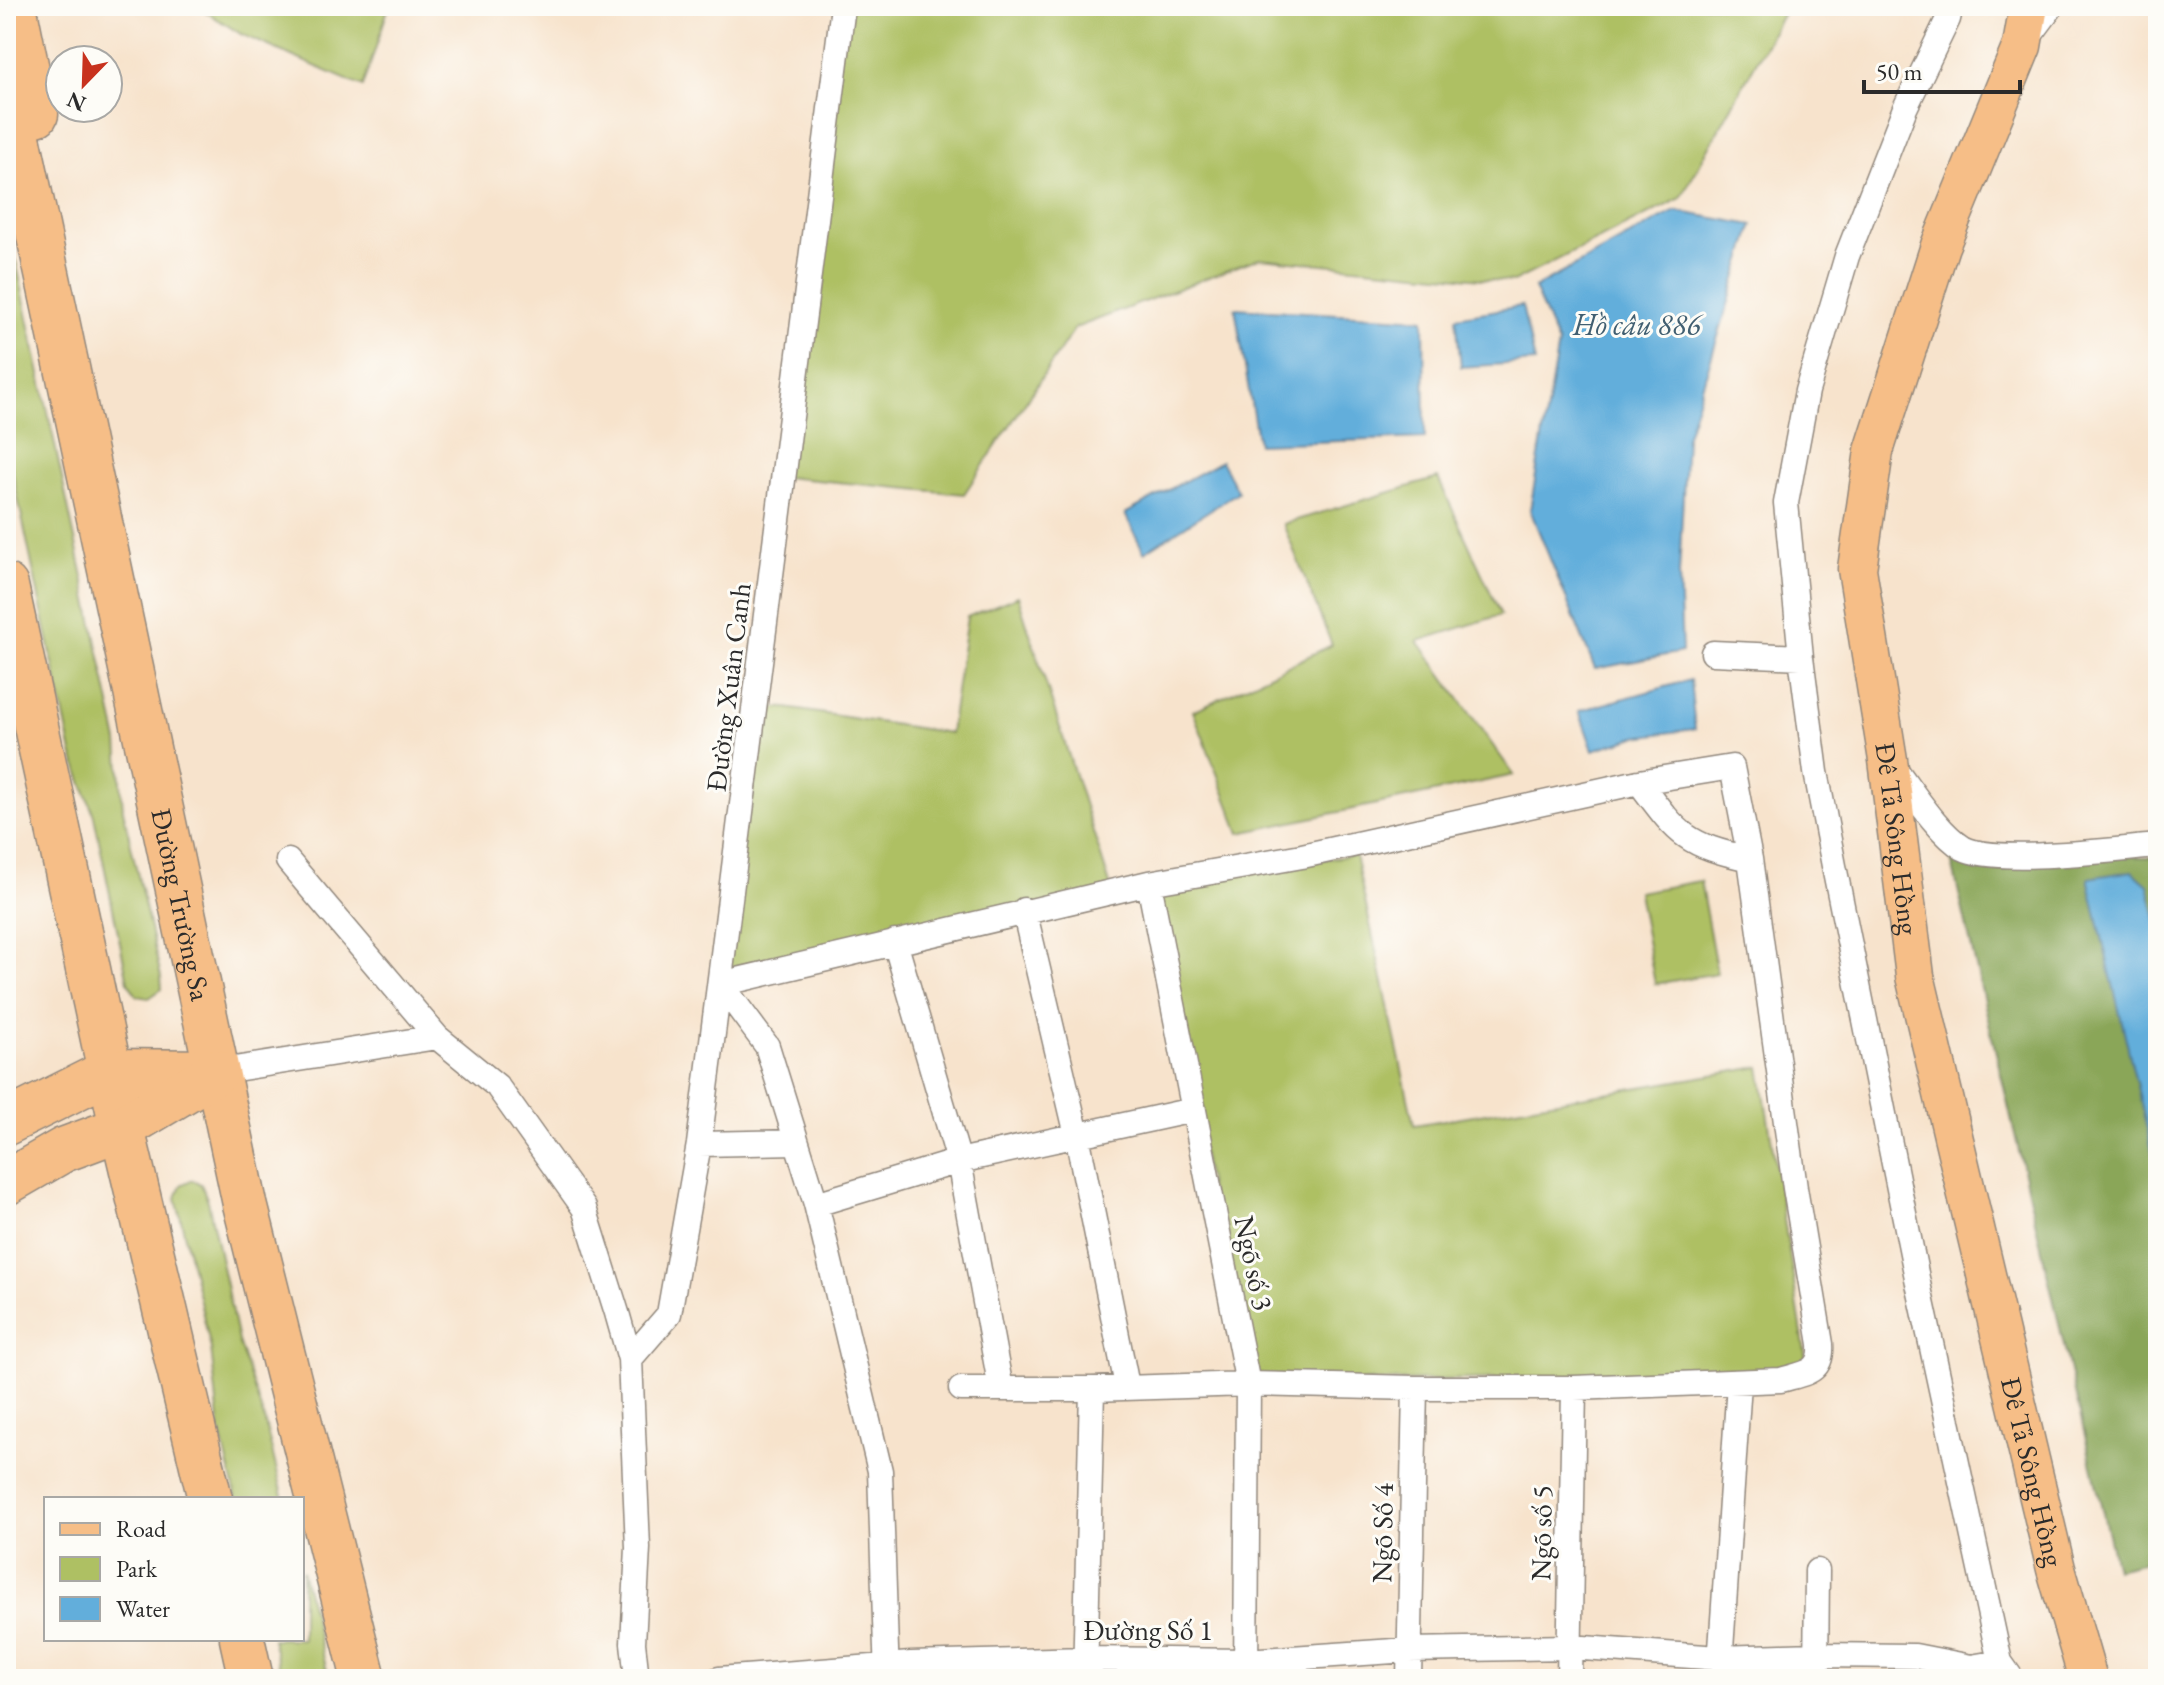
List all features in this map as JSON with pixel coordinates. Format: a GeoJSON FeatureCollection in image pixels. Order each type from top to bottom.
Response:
{"type":"FeatureCollection","features":[{"type":"Feature","properties":{"kind":"highway","name":"Đường Trường Sa"},"geometry":{"type":"LineString","coordinates":[[14,6],[36,113],[31,197]]}},
{"type":"Feature","properties":{"kind":"highway","name":"Đường Trường Sa"},"geometry":{"type":"LineString","coordinates":[[6,81],[216,1072],[249,1219],[364,1679]]}},
{"type":"Feature","properties":{"kind":"highway"},"geometry":{"type":"LineString","coordinates":[[6,586],[122,1128],[210,1497]]}},
{"type":"Feature","properties":{"kind":"highway"},"geometry":{"type":"LineString","coordinates":[[6,1123],[110,1071],[216,1072]]}},
{"type":"Feature","properties":{"kind":"highway"},"geometry":{"type":"LineString","coordinates":[[6,1183],[63,1150],[122,1128],[216,1072]]}},
{"type":"Feature","properties":{"kind":"highway","name":"Đường Trường Sa"},"geometry":{"type":"LineString","coordinates":[[346,1611],[376,1679]]}},
{"type":"Feature","properties":{"kind":"highway"},"geometry":{"type":"LineString","coordinates":[[239,1679],[240,1641]]}},
{"type":"Feature","properties":{"kind":"highway"},"geometry":{"type":"LineString","coordinates":[[241,1641],[251,1679]]}},
{"type":"Feature","properties":{"kind":"main road","name":"Đê Tả Sông Hồng"},"geometry":{"type":"LineString","coordinates":[[2029,6],[2022,46],[1940,246],[1874,451],[1857,569],[1888,760],[1915,976],[2056,1569],[2088,1679]]}},
{"type":"Feature","properties":{"kind":"street","name":"Đường Xuân Canh"},"geometry":{"type":"LineString","coordinates":[[630,1359],[669,1314],[699,1144],[843,6]]}},
{"type":"Feature","properties":{"kind":"street"},"geometry":{"type":"LineString","coordinates":[[1951,6],[1948,19],[1905,108],[1847,256],[1807,391],[1786,503],[1816,772],[1918,1283],[2006,1671],[1963,1672]]}},
{"type":"Feature","properties":{"kind":"street"},"geometry":{"type":"LineString","coordinates":[[2022,46],[2052,6]]}},
{"type":"Feature","properties":{"kind":"street"},"geometry":{"type":"LineString","coordinates":[[1713,653],[1801,657]]}},
{"type":"Feature","properties":{"kind":"street"},"geometry":{"type":"LineString","coordinates":[[1888,760],[1948,836],[1965,849],[2026,856],[2158,846]]}},
{"type":"Feature","properties":{"kind":"street"},"geometry":{"type":"LineString","coordinates":[[887,1674],[880,1471],[816,1204],[767,1046],[721,984],[1024,910],[1149,883],[1302,856],[1639,782],[1732,767],[1750,859],[1822,1358],[1808,1372],[1781,1380],[1739,1383],[1574,1388],[1248,1384],[961,1389]]}},
{"type":"Feature","properties":{"kind":"street"},"geometry":{"type":"LineString","coordinates":[[1639,782],[1673,828],[1693,842],[1713,851],[1750,859]]}},
{"type":"Feature","properties":{"kind":"street"},"geometry":{"type":"LineString","coordinates":[[288,861],[437,1037],[497,1086],[584,1208],[630,1359],[638,1548],[633,1643],[637,1679]]}},
{"type":"Feature","properties":{"kind":"street","name":"Ngõ số 3"},"geometry":{"type":"LineString","coordinates":[[1149,883],[1248,1384],[1246,1670]]}},
{"type":"Feature","properties":{"kind":"street"},"geometry":{"type":"LineString","coordinates":[[1024,910],[1077,1135],[1127,1386]]}},
{"type":"Feature","properties":{"kind":"street"},"geometry":{"type":"LineString","coordinates":[[895,942],[959,1161],[1001,1389]]}},
{"type":"Feature","properties":{"kind":"street"},"geometry":{"type":"LineString","coordinates":[[216,1072],[437,1037]]}},
{"type":"Feature","properties":{"kind":"street"},"geometry":{"type":"LineString","coordinates":[[816,1204],[959,1161],[1193,1110]]}},
{"type":"Feature","properties":{"kind":"street"},"geometry":{"type":"LineString","coordinates":[[699,1144],[796,1142]]}},
{"type":"Feature","properties":{"kind":"street"},"geometry":{"type":"LineString","coordinates":[[1719,1669],[1739,1383]]}},
{"type":"Feature","properties":{"kind":"street","name":"Ngõ Số 4"},"geometry":{"type":"LineString","coordinates":[[1409,1679],[1415,1388]]}},
{"type":"Feature","properties":{"kind":"street","name":"Ngõ số 5"},"geometry":{"type":"LineString","coordinates":[[1569,1679],[1574,1388]]}},
{"type":"Feature","properties":{"kind":"street"},"geometry":{"type":"LineString","coordinates":[[1085,1669],[1092,1389]]}},
{"type":"Feature","properties":{"kind":"street"},"geometry":{"type":"LineString","coordinates":[[1816,1667],[1817,1571]]}},
{"type":"Feature","properties":{"kind":"street","name":"Đường Số 1"},"geometry":{"type":"LineString","coordinates":[[719,1679],[887,1674],[911,1664],[1246,1670],[1409,1650],[1570,1647],[1719,1669],[1870,1667],[1915,1656],[1963,1672]]}},
{"type":"Feature","properties":{"kind":"green space"},"geometry":{"type":"Polygon","coordinates":[[[197,6],[389,6],[363,87],[241,34],[197,6]]]}},
{"type":"Feature","properties":{"kind":"green space"},"geometry":{"type":"Polygon","coordinates":[[[843,6],[1787,6],[1681,198],[1513,282],[1259,258],[1075,328],[964,494],[784,477],[843,6]]]}},
{"type":"Feature","properties":{"kind":"green space"},"geometry":{"type":"Polygon","coordinates":[[[6,214],[118,742],[123,810],[161,977],[162,989],[149,998],[137,996],[128,982],[94,816],[72,753],[6,442],[6,214]]]}},
{"type":"Feature","properties":{"kind":"green space"},"geometry":{"type":"Polygon","coordinates":[[[1438,478],[1501,615],[1418,641],[1514,775],[1240,833],[1193,711],[1332,645],[1283,524],[1438,478]]]}},
{"type":"Feature","properties":{"kind":"green space"},"geometry":{"type":"Polygon","coordinates":[[[1018,596],[1112,891],[721,984],[756,707],[786,708],[950,733],[967,617],[1018,596]]]}},
{"type":"Feature","properties":{"kind":"green space"},"geometry":{"type":"Polygon","coordinates":[[[1355,855],[1414,1125],[1760,1067],[1808,1372],[1248,1384],[1149,883],[1355,855]]]}},
{"type":"Feature","properties":{"kind":"green space"},"geometry":{"type":"Polygon","coordinates":[[[1950,855],[2158,857],[2158,1559],[2116,1569],[1950,855]]]}},
{"type":"Feature","properties":{"kind":"green space"},"geometry":{"type":"Polygon","coordinates":[[[1700,881],[1717,973],[1655,984],[1638,892],[1700,881]]]}},
{"type":"Feature","properties":{"kind":"green space"},"geometry":{"type":"Polygon","coordinates":[[[191,1180],[201,1184],[208,1201],[238,1341],[264,1419],[284,1497],[237,1497],[220,1430],[211,1349],[176,1198],[181,1185],[191,1180]]]}},
{"type":"Feature","properties":{"kind":"green space"},"geometry":{"type":"Polygon","coordinates":[[[304,1578],[329,1679],[282,1679],[272,1641],[304,1641],[304,1578]]]}},
{"type":"Feature","properties":{"kind":"water","name":"Hồ câu 886"},"geometry":{"type":"Polygon","coordinates":[[[1675,211],[1753,225],[1686,438],[1679,574],[1682,652],[1595,669],[1530,510],[1558,344],[1534,288],[1675,211]]]}},
{"type":"Feature","properties":{"kind":"water"},"geometry":{"type":"Polygon","coordinates":[[[1522,306],[1535,362],[1461,367],[1456,317],[1522,306]]]}},
{"type":"Feature","properties":{"kind":"water"},"geometry":{"type":"Polygon","coordinates":[[[1235,308],[1424,319],[1425,438],[1258,444],[1235,308]]]}},
{"type":"Feature","properties":{"kind":"water"},"geometry":{"type":"Polygon","coordinates":[[[1221,461],[1238,492],[1144,552],[1125,514],[1221,461]]]}},
{"type":"Feature","properties":{"kind":"water"},"geometry":{"type":"Polygon","coordinates":[[[1690,680],[1695,729],[1636,737],[1593,750],[1579,711],[1690,680]]]}},
{"type":"Feature","properties":{"kind":"water"},"geometry":{"type":"Polygon","coordinates":[[[2132,871],[2148,885],[2158,926],[2158,1176],[2088,878],[2132,871]]]}}]}
